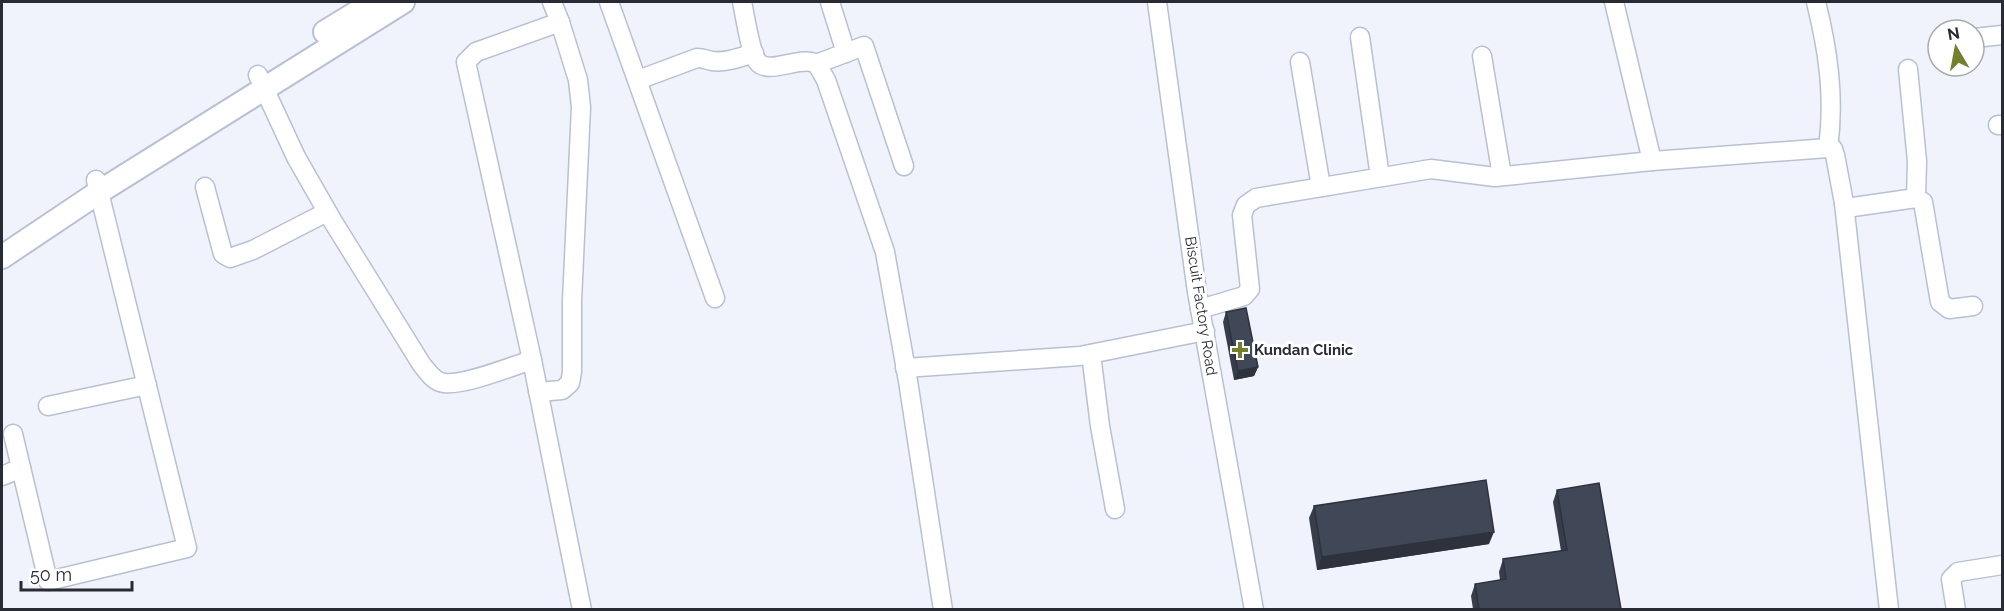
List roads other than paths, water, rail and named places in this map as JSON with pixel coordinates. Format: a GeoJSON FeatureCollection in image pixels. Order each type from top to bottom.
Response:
{"type":"FeatureCollection","features":[{"type":"Feature","properties":{"kind":"main road"},"geometry":{"type":"LineString","coordinates":[[2,242],[97,186],[261,82],[373,6],[403,2]]}},
{"type":"Feature","properties":{"kind":"main road"},"geometry":{"type":"LineString","coordinates":[[2,257],[97,186]]}},
{"type":"Feature","properties":{"kind":"street"},"geometry":{"type":"LineString","coordinates":[[538,392],[562,390],[570,383],[572,372],[572,301],[581,107],[578,80],[552,2]]}},
{"type":"Feature","properties":{"kind":"street"},"geometry":{"type":"LineString","coordinates":[[609,2],[715,298]]}},
{"type":"Feature","properties":{"kind":"street"},"geometry":{"type":"LineString","coordinates":[[742,2],[756,60],[765,66],[803,62],[816,64],[864,46],[904,166]]}},
{"type":"Feature","properties":{"kind":"street"},"geometry":{"type":"LineString","coordinates":[[831,2],[846,53]]}},
{"type":"Feature","properties":{"kind":"street","name":"Biscuit Factory Road"},"geometry":{"type":"LineString","coordinates":[[1157,2],[1200,309],[1254,609]]}},
{"type":"Feature","properties":{"kind":"street"},"geometry":{"type":"LineString","coordinates":[[1614,2],[1652,161]]}},
{"type":"Feature","properties":{"kind":"street"},"geometry":{"type":"LineString","coordinates":[[1816,2],[1830,78],[1832,109],[1828,148]]}},
{"type":"Feature","properties":{"kind":"street"},"geometry":{"type":"LineString","coordinates":[[560,22],[476,52],[466,62],[532,360],[582,609]]}},
{"type":"Feature","properties":{"kind":"street"},"geometry":{"type":"LineString","coordinates":[[1986,37],[2002,35]]}},
{"type":"Feature","properties":{"kind":"street"},"geometry":{"type":"LineString","coordinates":[[1360,37],[1380,177]]}},
{"type":"Feature","properties":{"kind":"street"},"geometry":{"type":"LineString","coordinates":[[638,80],[697,58],[727,60],[754,53]]}},
{"type":"Feature","properties":{"kind":"street"},"geometry":{"type":"LineString","coordinates":[[1482,56],[1502,176]]}},
{"type":"Feature","properties":{"kind":"street"},"geometry":{"type":"LineString","coordinates":[[1300,62],[1321,187]]}},
{"type":"Feature","properties":{"kind":"street"},"geometry":{"type":"LineString","coordinates":[[816,64],[826,80],[885,252],[942,609]]}},
{"type":"Feature","properties":{"kind":"street"},"geometry":{"type":"LineString","coordinates":[[1908,69],[1917,161],[1916,198]]}},
{"type":"Feature","properties":{"kind":"street"},"geometry":{"type":"LineString","coordinates":[[261,82],[296,157],[327,212],[433,379],[443,383],[471,379],[532,360]]}},
{"type":"Feature","properties":{"kind":"street"},"geometry":{"type":"LineString","coordinates":[[1200,309],[1244,296],[1251,289],[1242,215],[1246,205],[1256,198],[1442,169],[1483,176],[1502,176],[1652,161],[1833,149],[1844,203],[1889,609]]}},
{"type":"Feature","properties":{"kind":"street"},"geometry":{"type":"LineString","coordinates":[[13,434],[48,581],[187,548],[97,186]]}},
{"type":"Feature","properties":{"kind":"street"},"geometry":{"type":"LineString","coordinates":[[205,187],[223,254],[230,258],[254,250],[327,212]]}},
{"type":"Feature","properties":{"kind":"street"},"geometry":{"type":"LineString","coordinates":[[1844,203],[1846,208],[1850,208],[1916,198],[1923,202],[1940,302],[1949,309],[1973,306]]}},
{"type":"Feature","properties":{"kind":"street"},"geometry":{"type":"LineString","coordinates":[[905,368],[1051,359],[1091,354],[1204,331]]}},
{"type":"Feature","properties":{"kind":"street"},"geometry":{"type":"LineString","coordinates":[[1091,354],[1100,426],[1115,509]]}},
{"type":"Feature","properties":{"kind":"street"},"geometry":{"type":"LineString","coordinates":[[48,406],[147,385]]}},
{"type":"Feature","properties":{"kind":"street"},"geometry":{"type":"LineString","coordinates":[[2,476],[21,468]]}},
{"type":"Feature","properties":{"kind":"street"},"geometry":{"type":"LineString","coordinates":[[1956,609],[1952,579],[1954,575],[1958,572],[2002,565]]}},
{"type":"Feature","properties":{"kind":"place","name":"Kundan Clinic"},"geometry":{"type":"Point","coordinates":[1240,350]}}]}
